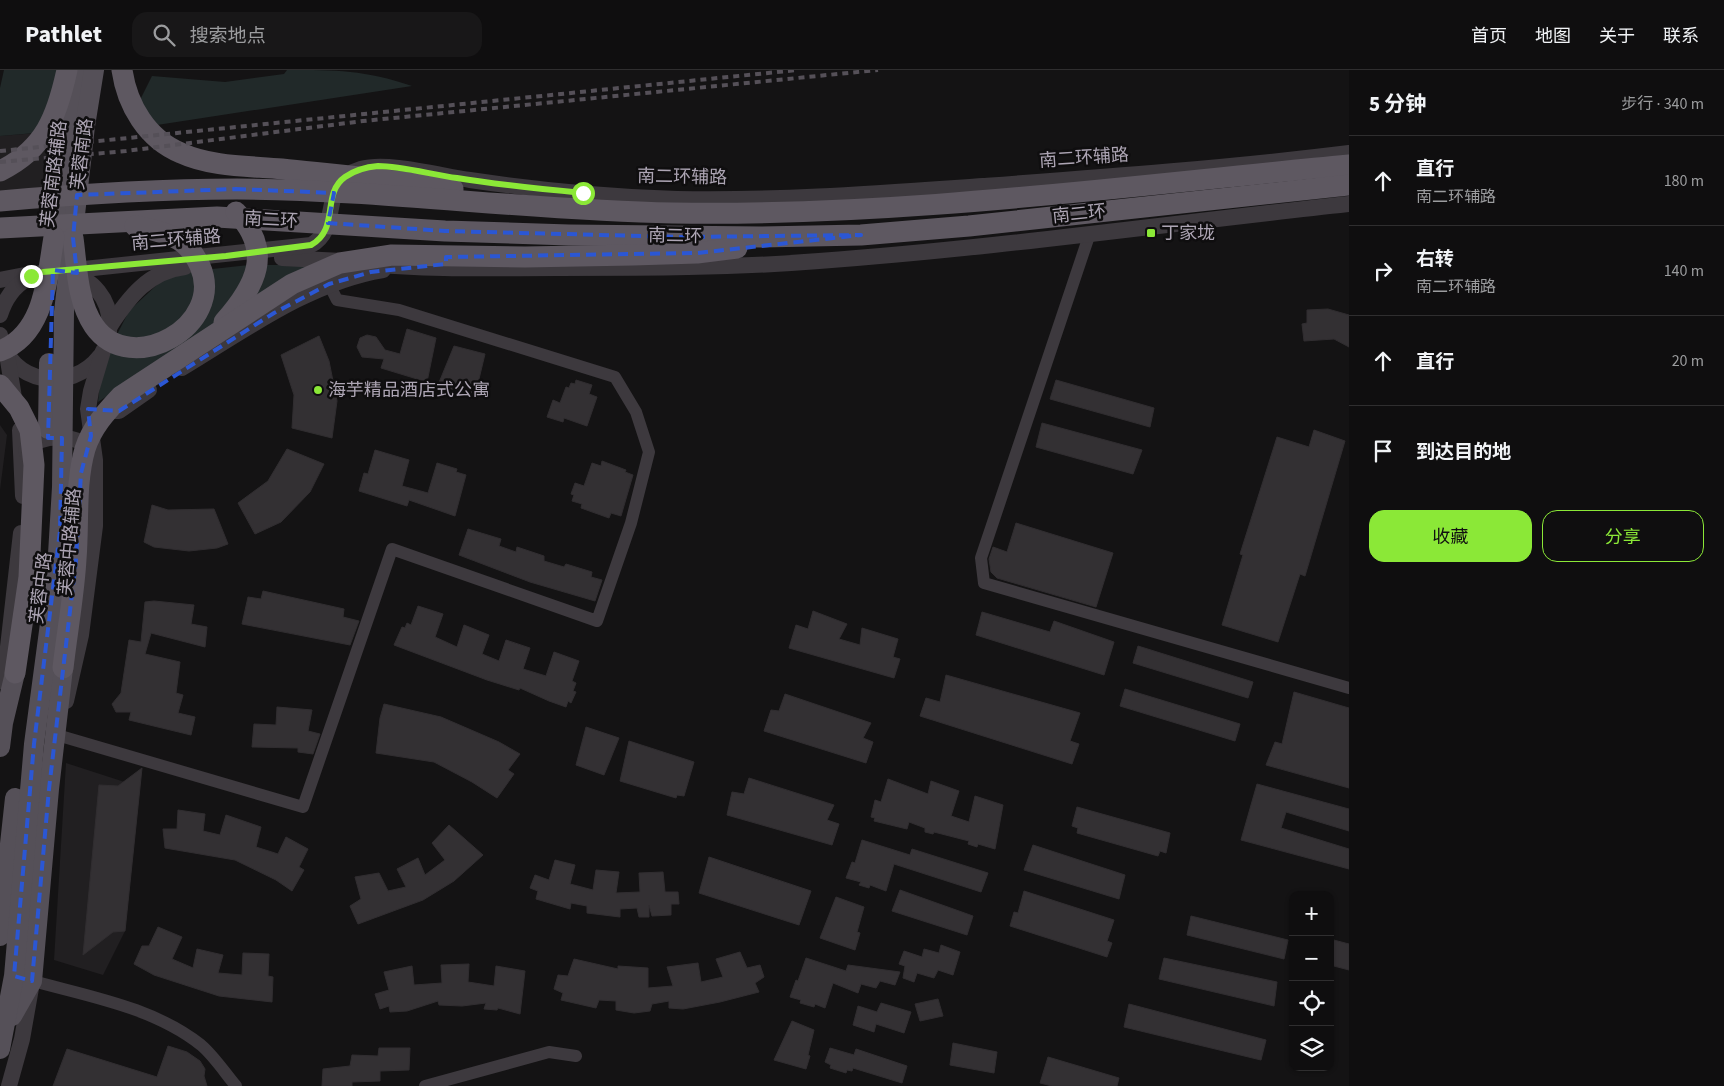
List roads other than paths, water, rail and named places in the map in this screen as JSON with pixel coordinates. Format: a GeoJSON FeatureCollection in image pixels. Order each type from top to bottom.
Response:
{"type":"FeatureCollection","features":[{"type":"Feature","properties":{"kind":"highway"},"geometry":{"type":"LineString","coordinates":[[0,171],[28,154],[41,140],[56,111],[67,70]]}},
{"type":"Feature","properties":{"kind":"highway"},"geometry":{"type":"LineString","coordinates":[[122,70],[130,102],[139,118],[151,132],[163,143],[181,153],[202,160],[369,177],[579,208]]}},
{"type":"Feature","properties":{"kind":"highway","name":"南二环"},"geometry":{"type":"LineString","coordinates":[[0,201],[118,192],[236,189],[323,192],[680,213],[788,212],[890,207],[1022,197],[1349,164]]}},
{"type":"Feature","properties":{"kind":"highway","name":"南二环"},"geometry":{"type":"LineString","coordinates":[[2,229],[113,221],[217,217],[445,231],[569,235],[752,237],[862,235],[970,226],[1349,186]]}},
{"type":"Feature","properties":{"kind":"highway"},"geometry":{"type":"LineString","coordinates":[[183,191],[222,203],[235,211],[246,222],[253,234],[258,256],[256,275],[252,285],[236,308],[202,343]]}},
{"type":"Feature","properties":{"kind":"highway"},"geometry":{"type":"LineString","coordinates":[[63,242],[82,301],[94,327],[114,344],[129,348],[164,342],[180,333],[200,308],[205,292],[202,271],[190,249],[178,240],[147,229],[113,221]]}},
{"type":"Feature","properties":{"kind":"highway"},"geometry":{"type":"LineString","coordinates":[[62,668],[76,560],[81,473],[85,449],[94,429],[103,414],[121,396],[292,284],[340,264],[365,258],[392,255],[525,257],[697,253],[862,235]]}},
{"type":"Feature","properties":{"kind":"highway"},"geometry":{"type":"LineString","coordinates":[[2,344],[25,335],[34,321],[63,242]]}},
{"type":"Feature","properties":{"kind":"highway"},"geometry":{"type":"LineString","coordinates":[[0,385],[19,408],[30,430],[34,465],[29,577],[15,673]]}},
{"type":"Feature","properties":{"kind":"main road","name":"芙蓉南路"},"geometry":{"type":"LineString","coordinates":[[63,242],[62,150],[76,70]]}},
{"type":"Feature","properties":{"kind":"main road","name":"芙蓉南路"},"geometry":{"type":"LineString","coordinates":[[63,242],[83,142],[94,70]]}},
{"type":"Feature","properties":{"kind":"main road","name":"芙蓉中路"},"geometry":{"type":"LineString","coordinates":[[0,936],[20,808],[47,535],[48,388],[63,242]]}},
{"type":"Feature","properties":{"kind":"main road"},"geometry":{"type":"LineString","coordinates":[[0,1049],[23,978],[56,735],[62,668]]}},
{"type":"Feature","properties":{"kind":"main road"},"geometry":{"type":"LineString","coordinates":[[0,747],[3,723],[15,673]]}},
{"type":"Feature","properties":{"kind":"main road"},"geometry":{"type":"LineString","coordinates":[[20,808],[23,978]]}},
{"type":"Feature","properties":{"kind":"street","name":"芙蓉南路辅路"},"geometry":{"type":"LineString","coordinates":[[72,273],[66,260],[63,242],[81,70]]}},
{"type":"Feature","properties":{"kind":"street","name":"芙蓉南路辅路"},"geometry":{"type":"LineString","coordinates":[[77,118],[88,70]]}},
{"type":"Feature","properties":{"kind":"street","name":"南二环辅路"},"geometry":{"type":"LineString","coordinates":[[43,272],[72,273],[311,245],[321,240],[325,232],[336,186],[352,172],[379,166],[472,180],[583,193],[677,199],[762,198],[1051,181],[1186,170],[1349,153]]}},
{"type":"Feature","properties":{"kind":"street","name":"南二环辅路"},"geometry":{"type":"LineString","coordinates":[[110,326],[132,294],[145,282],[178,268],[276,258],[406,267],[688,267],[817,262],[1349,204]]}},
{"type":"Feature","properties":{"kind":"street"},"geometry":{"type":"LineString","coordinates":[[1090,233],[981,558],[984,584],[1349,688]]}},
{"type":"Feature","properties":{"kind":"street","name":"芙蓉南路辅路"},"geometry":{"type":"LineString","coordinates":[[43,272],[54,262],[63,242]]}},
{"type":"Feature","properties":{"kind":"street"},"geometry":{"type":"LineString","coordinates":[[88,409],[119,411],[178,370],[274,313],[329,284],[371,272],[406,267]]}},
{"type":"Feature","properties":{"kind":"street"},"geometry":{"type":"LineString","coordinates":[[0,280],[43,272]]}},
{"type":"Feature","properties":{"kind":"street"},"geometry":{"type":"LineString","coordinates":[[0,315],[10,292],[19,282],[43,272]]}},
{"type":"Feature","properties":{"kind":"street"},"geometry":{"type":"LineString","coordinates":[[72,273],[92,286],[102,298],[108,311],[110,326]]}},
{"type":"Feature","properties":{"kind":"street"},"geometry":{"type":"LineString","coordinates":[[56,735],[303,807],[392,549],[597,621],[631,523],[649,452],[636,412],[615,377],[399,310],[337,300],[329,284]]}},
{"type":"Feature","properties":{"kind":"street","name":"芙蓉中路辅路"},"geometry":{"type":"LineString","coordinates":[[56,735],[75,670],[83,625],[95,526],[95,460],[88,409],[91,391],[110,326]]}},
{"type":"Feature","properties":{"kind":"street"},"geometry":{"type":"LineString","coordinates":[[2,344],[18,367],[32,376],[48,380],[64,380],[80,374],[93,365],[103,352]]}},
{"type":"Feature","properties":{"kind":"street"},"geometry":{"type":"LineString","coordinates":[[2,344],[21,438],[23,465],[22,522],[4,678],[3,723]]}},
{"type":"Feature","properties":{"kind":"street"},"geometry":{"type":"LineString","coordinates":[[23,465],[25,452],[29,444],[44,438],[83,441],[90,447],[95,460]]}},
{"type":"Feature","properties":{"kind":"street"},"geometry":{"type":"LineString","coordinates":[[9,1086],[22,1039],[23,978],[141,1012],[179,1029],[204,1047],[236,1086]]}},
{"type":"Feature","properties":{"kind":"street"},"geometry":{"type":"LineString","coordinates":[[425,1086],[549,1052],[576,1056]]}},
{"type":"Feature","properties":{"kind":"railway"},"geometry":{"type":"LineString","coordinates":[[0,151],[797,70]]}},
{"type":"Feature","properties":{"kind":"railway"},"geometry":{"type":"LineString","coordinates":[[0,162],[126,151],[363,121],[878,70]]}},
{"type":"Feature","properties":{"kind":"place","name":"丁家垅"},"geometry":{"type":"Point","coordinates":[1151,233]}},
{"type":"Feature","properties":{"kind":"place","name":"海芋精品酒店式公寓"},"geometry":{"type":"Point","coordinates":[318,390]}}]}
